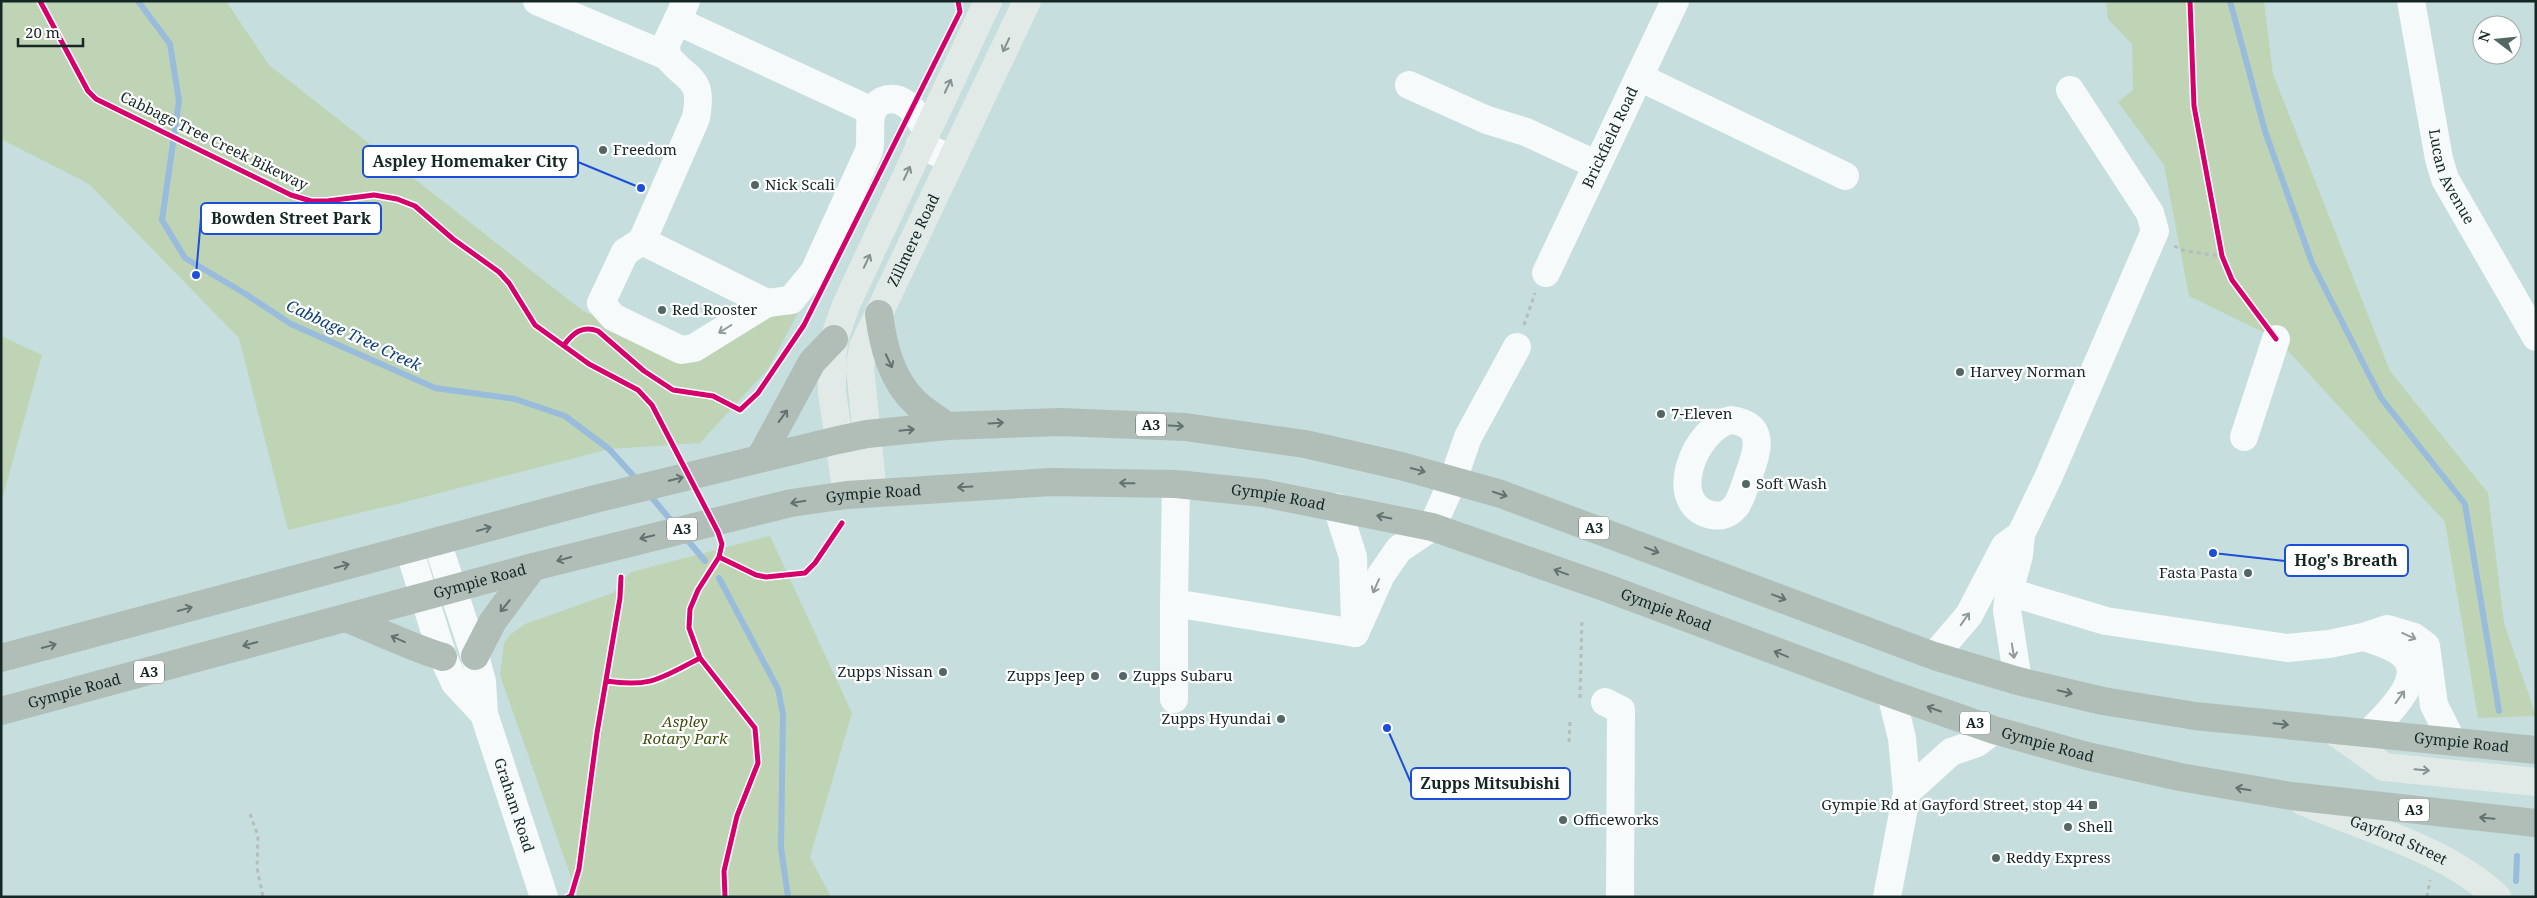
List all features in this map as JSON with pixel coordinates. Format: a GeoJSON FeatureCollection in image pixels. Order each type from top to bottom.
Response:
{"type":"FeatureCollection","features":[{"type":"Feature","properties":{"kind":"highway"},"geometry":{"type":"LineString","coordinates":[[879,314],[885,352],[899,380],[916,403],[947,426]]}},
{"type":"Feature","properties":{"kind":"highway"},"geometry":{"type":"LineString","coordinates":[[760,458],[812,362],[834,340]]}},
{"type":"Feature","properties":{"kind":"highway","name":"Gympie Road"},"geometry":{"type":"LineString","coordinates":[[1,658],[595,499],[838,440],[867,434],[947,426],[1061,422],[1185,427],[1305,444],[1453,480],[1545,510],[1934,656],[2018,681],[2103,701],[2157,710],[2368,734],[2536,750]]}},
{"type":"Feature","properties":{"kind":"highway","name":"Gympie Road"},"geometry":{"type":"LineString","coordinates":[[1,711],[619,544],[745,513],[860,494],[1051,482],[1176,484],[1263,493],[1432,527],[1607,588],[1890,694],[1994,730],[2086,756],[2236,788],[2536,823]]}},
{"type":"Feature","properties":{"kind":"highway"},"geometry":{"type":"LineString","coordinates":[[475,656],[493,621],[533,567]]}},
{"type":"Feature","properties":{"kind":"highway"},"geometry":{"type":"LineString","coordinates":[[346,618],[402,640],[420,650],[444,657]]}},
{"type":"Feature","properties":{"kind":"main road"},"geometry":{"type":"LineString","coordinates":[[860,494],[838,440],[832,394],[834,340],[846,305],[988,1]]}},
{"type":"Feature","properties":{"kind":"main road","name":"Zillmere Road"},"geometry":{"type":"LineString","coordinates":[[860,494],[867,434],[860,368],[863,347],[1027,1]]}},
{"type":"Feature","properties":{"kind":"main road"},"geometry":{"type":"LineString","coordinates":[[2332,729],[2384,767],[2536,782]]}},
{"type":"Feature","properties":{"kind":"main road","name":"Gayford Street"},"geometry":{"type":"LineString","coordinates":[[2292,796],[2437,856],[2471,876],[2497,897]]}},
{"type":"Feature","properties":{"kind":"street"},"geometry":{"type":"LineString","coordinates":[[537,1],[667,56],[696,85],[699,105],[696,118],[642,241],[625,252],[601,303],[613,317],[681,350],[694,348],[767,303],[791,300],[814,272],[869,151],[872,140],[870,122],[872,111],[879,103],[895,98],[912,108],[924,137],[952,160]]}},
{"type":"Feature","properties":{"kind":"street","name":"Brickfield Road"},"geometry":{"type":"LineString","coordinates":[[1546,272],[1675,1]]}},
{"type":"Feature","properties":{"kind":"street","name":"Lucan Avenue"},"geometry":{"type":"LineString","coordinates":[[2411,1],[2439,159],[2445,179],[2535,333]]}},
{"type":"Feature","properties":{"kind":"street"},"geometry":{"type":"LineString","coordinates":[[667,56],[666,44],[681,11],[872,111]]}},
{"type":"Feature","properties":{"kind":"street"},"geometry":{"type":"LineString","coordinates":[[1640,77],[1844,176]]}},
{"type":"Feature","properties":{"kind":"street"},"geometry":{"type":"LineString","coordinates":[[1409,85],[1486,120],[1526,132],[1597,165]]}},
{"type":"Feature","properties":{"kind":"street"},"geometry":{"type":"LineString","coordinates":[[2018,681],[2007,610],[2009,592],[2019,555],[2021,534],[2048,478],[2155,231],[2150,213],[2070,90]]}},
{"type":"Feature","properties":{"kind":"street"},"geometry":{"type":"LineString","coordinates":[[642,241],[767,303]]}},
{"type":"Feature","properties":{"kind":"street"},"geometry":{"type":"LineString","coordinates":[[2244,437],[2276,339]]}},
{"type":"Feature","properties":{"kind":"street"},"geometry":{"type":"LineString","coordinates":[[1355,633],[1380,575],[1399,548],[1432,527],[1453,480],[1477,417],[1517,347]]}},
{"type":"Feature","properties":{"kind":"street"},"geometry":{"type":"LineString","coordinates":[[1174,699],[1176,484]]}},
{"type":"Feature","properties":{"kind":"street"},"geometry":{"type":"LineString","coordinates":[[1337,507],[1353,556],[1355,633]]}},
{"type":"Feature","properties":{"kind":"street"},"geometry":{"type":"LineString","coordinates":[[1934,656],[1969,615],[2005,546],[2021,534]]}},
{"type":"Feature","properties":{"kind":"street","name":"Graham Road"},"geometry":{"type":"LineString","coordinates":[[437,542],[475,656],[482,682],[484,714],[544,897]]}},
{"type":"Feature","properties":{"kind":"street","name":"Graham Road"},"geometry":{"type":"LineString","coordinates":[[409,549],[444,657],[455,683],[484,714]]}},
{"type":"Feature","properties":{"kind":"street"},"geometry":{"type":"LineString","coordinates":[[2009,592],[2106,621],[2287,648],[2330,644],[2363,637],[2387,629],[2414,637],[2426,646],[2434,705],[2452,741]]}},
{"type":"Feature","properties":{"kind":"street"},"geometry":{"type":"LineString","coordinates":[[1174,603],[1355,633]]}},
{"type":"Feature","properties":{"kind":"street"},"geometry":{"type":"LineString","coordinates":[[2363,637],[2402,653],[2409,661],[2410,671],[2409,683],[2403,696],[2368,734]]}},
{"type":"Feature","properties":{"kind":"street"},"geometry":{"type":"LineString","coordinates":[[1887,897],[1907,792],[1902,738],[1890,694]]}},
{"type":"Feature","properties":{"kind":"street"},"geometry":{"type":"LineString","coordinates":[[1593,701],[1621,710],[1620,897]]}},
{"type":"Feature","properties":{"kind":"street"},"geometry":{"type":"LineString","coordinates":[[1907,792],[1951,752],[1977,744],[1994,730]]}},
{"type":"Feature","properties":{"kind":"path"},"geometry":{"type":"LineString","coordinates":[[2152,236],[2184,251],[2222,256]]}},
{"type":"Feature","properties":{"kind":"path"},"geometry":{"type":"LineString","coordinates":[[2221,248],[2226,264]]}},
{"type":"Feature","properties":{"kind":"path"},"geometry":{"type":"LineString","coordinates":[[1517,347],[1535,294],[1546,272]]}},
{"type":"Feature","properties":{"kind":"path"},"geometry":{"type":"LineString","coordinates":[[1582,618],[1593,701]]}},
{"type":"Feature","properties":{"kind":"path"},"geometry":{"type":"LineString","coordinates":[[1569,742],[1570,722]]}},
{"type":"Feature","properties":{"kind":"path"},"geometry":{"type":"LineString","coordinates":[[250,814],[258,836],[257,868],[263,897]]}},
{"type":"Feature","properties":{"kind":"path"},"geometry":{"type":"LineString","coordinates":[[2427,897],[2431,880]]}},
{"type":"Feature","properties":{"kind":"green space"},"geometry":{"type":"Polygon","coordinates":[[[1,1],[226,1],[269,65],[583,311],[683,358],[755,320],[799,311],[768,369],[700,443],[609,449],[288,530],[239,338],[89,184],[1,139],[1,1]]]}},
{"type":"Feature","properties":{"kind":"green space"},"geometry":{"type":"Polygon","coordinates":[[[2106,1],[2264,1],[2273,74],[2390,371],[2488,493],[2504,623],[2536,716],[2478,718],[2445,522],[2277,339],[2189,296],[2164,165],[2118,102],[2133,90],[2132,44],[2108,19],[2106,1]]]}},
{"type":"Feature","properties":{"kind":"green space"},"geometry":{"type":"Polygon","coordinates":[[[1,336],[42,355],[1,503],[1,336]]]}},
{"type":"Feature","properties":{"kind":"green space","name":"Aspley Rotary Park"},"geometry":{"type":"Polygon","coordinates":[[[770,536],[852,713],[810,857],[831,897],[578,897],[500,675],[504,643],[510,635],[525,624],[613,593],[631,572],[770,536]]]}},
{"type":"Feature","properties":{"kind":"waterway","name":"Cabbage Tree Creek"},"geometry":{"type":"LineString","coordinates":[[138,1],[170,44],[179,101],[162,220],[185,258],[291,324],[435,388],[515,399],[565,416],[609,449],[639,482]]}},
{"type":"Feature","properties":{"kind":"waterway"},"geometry":{"type":"LineString","coordinates":[[2230,1],[2265,131],[2312,263],[2381,398],[2465,504],[2499,711]]}},
{"type":"Feature","properties":{"kind":"waterway","name":"Cabbage Tree Creek"},"geometry":{"type":"LineString","coordinates":[[648,493],[674,524]]}},
{"type":"Feature","properties":{"kind":"waterway","name":"Cabbage Tree Creek"},"geometry":{"type":"LineString","coordinates":[[685,537],[705,561]]}},
{"type":"Feature","properties":{"kind":"waterway","name":"Cabbage Tree Creek"},"geometry":{"type":"LineString","coordinates":[[719,578],[778,689],[783,714],[781,848],[788,897]]}},
{"type":"Feature","properties":{"kind":"waterway"},"geometry":{"type":"LineString","coordinates":[[2516,881],[2517,856]]}},
{"type":"Feature","properties":{"kind":"cycle path","name":"Cabbage Tree Creek Bikeway"},"geometry":{"type":"LineString","coordinates":[[40,1],[88,91],[96,99],[291,195],[311,201],[327,201],[374,195],[397,199],[415,206],[453,239],[499,272],[509,283],[535,325],[589,364],[638,390],[652,405],[718,532],[722,544],[719,557],[698,590],[690,609],[689,628],[700,658],[755,728],[758,763],[737,816],[724,871],[725,897]]}},
{"type":"Feature","properties":{"kind":"cycle path"},"geometry":{"type":"LineString","coordinates":[[564,345],[578,331],[587,329],[598,331],[644,371],[673,390],[713,396],[740,410],[758,393],[804,325],[960,12],[958,1]]}},
{"type":"Feature","properties":{"kind":"cycle path"},"geometry":{"type":"LineString","coordinates":[[2190,1],[2194,106],[2222,256],[2232,280],[2276,339]]}},
{"type":"Feature","properties":{"kind":"cycle path"},"geometry":{"type":"LineString","coordinates":[[719,557],[756,575],[766,577],[805,573],[815,563],[842,523]]}},
{"type":"Feature","properties":{"kind":"cycle path"},"geometry":{"type":"LineString","coordinates":[[568,897],[571,896],[579,869],[597,733],[620,598],[621,577]]}},
{"type":"Feature","properties":{"kind":"cycle path"},"geometry":{"type":"LineString","coordinates":[[606,681],[634,683],[655,680],[700,658]]}},
{"type":"Feature","properties":{"kind":"place","name":"Freedom"},"geometry":{"type":"Point","coordinates":[603,150]}},
{"type":"Feature","properties":{"kind":"place","name":"Nick Scali"},"geometry":{"type":"Point","coordinates":[755,185]}},
{"type":"Feature","properties":{"kind":"place","name":"Aspley Homemaker City"},"geometry":{"type":"Point","coordinates":[641,188]}},
{"type":"Feature","properties":{"kind":"place","name":"Bowden Street Park"},"geometry":{"type":"Point","coordinates":[196,275]}},
{"type":"Feature","properties":{"kind":"place","name":"Red Rooster"},"geometry":{"type":"Point","coordinates":[662,310]}},
{"type":"Feature","properties":{"kind":"place","name":"Harvey Norman"},"geometry":{"type":"Point","coordinates":[1960,372]}},
{"type":"Feature","properties":{"kind":"place","name":"7-Eleven"},"geometry":{"type":"Point","coordinates":[1661,414]}},
{"type":"Feature","properties":{"kind":"place","name":"Soft Wash"},"geometry":{"type":"Point","coordinates":[1746,484]}},
{"type":"Feature","properties":{"kind":"place","name":"Hog's Breath"},"geometry":{"type":"Point","coordinates":[2213,553]}},
{"type":"Feature","properties":{"kind":"place","name":"Fasta Pasta"},"geometry":{"type":"Point","coordinates":[2248,573]}},
{"type":"Feature","properties":{"kind":"place","name":"Zupps Nissan"},"geometry":{"type":"Point","coordinates":[943,672]}},
{"type":"Feature","properties":{"kind":"place","name":"Zupps Jeep"},"geometry":{"type":"Point","coordinates":[1095,676]}},
{"type":"Feature","properties":{"kind":"place","name":"Zupps Subaru"},"geometry":{"type":"Point","coordinates":[1123,676]}},
{"type":"Feature","properties":{"kind":"place","name":"Zupps Hyundai"},"geometry":{"type":"Point","coordinates":[1281,719]}},
{"type":"Feature","properties":{"kind":"place","name":"Zupps Mitsubishi"},"geometry":{"type":"Point","coordinates":[1387,728]}},
{"type":"Feature","properties":{"kind":"place","name":"Gympie Rd at Gayford Street, stop 44"},"geometry":{"type":"Point","coordinates":[2093,805]}},
{"type":"Feature","properties":{"kind":"place","name":"Officeworks"},"geometry":{"type":"Point","coordinates":[1563,820]}},
{"type":"Feature","properties":{"kind":"place","name":"Shell"},"geometry":{"type":"Point","coordinates":[2068,827]}},
{"type":"Feature","properties":{"kind":"place","name":"Reddy Express"},"geometry":{"type":"Point","coordinates":[1996,858]}}]}
